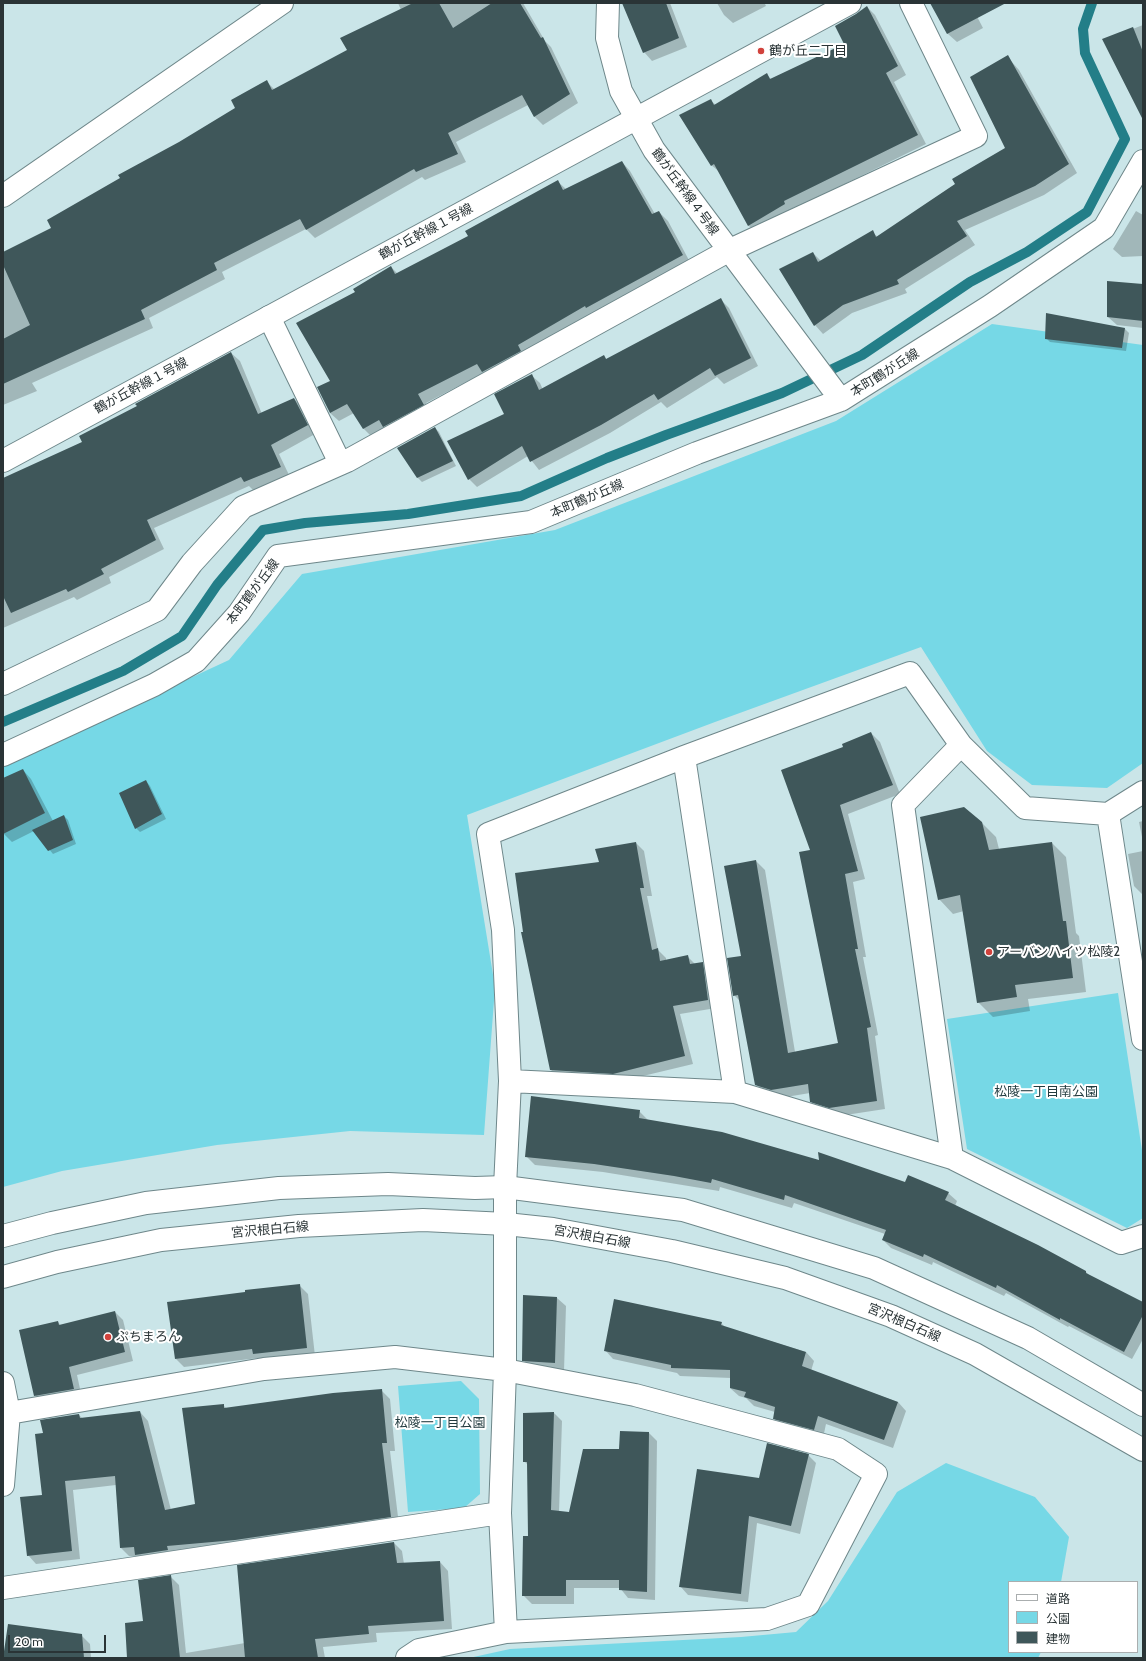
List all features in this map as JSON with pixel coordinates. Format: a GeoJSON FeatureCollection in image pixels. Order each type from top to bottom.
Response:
{"type":"FeatureCollection","features":[{"type":"Feature","properties":{"kind":"street"},"geometry":{"type":"LineString","coordinates":[[3,196],[282,3]]}},
{"type":"Feature","properties":{"kind":"street","name":"鶴が丘幹線４号線"},"geometry":{"type":"LineString","coordinates":[[608,3],[607,38],[621,91],[654,150],[728,252],[836,393]]}},
{"type":"Feature","properties":{"kind":"street","name":"鶴が丘幹線１号線"},"geometry":{"type":"LineString","coordinates":[[3,461],[850,3]]}},
{"type":"Feature","properties":{"kind":"street"},"geometry":{"type":"LineString","coordinates":[[3,684],[157,610],[192,563],[243,507],[340,463],[728,252],[976,136],[911,3]]}},
{"type":"Feature","properties":{"kind":"street","name":"本町鶴が丘線"},"geometry":{"type":"LineString","coordinates":[[3,755],[154,685],[196,661],[239,613],[278,556],[531,522],[836,393],[990,306],[1104,228],[1143,161]]}},
{"type":"Feature","properties":{"kind":"street"},"geometry":{"type":"LineString","coordinates":[[268,317],[340,463]]}},
{"type":"Feature","properties":{"kind":"street"},"geometry":{"type":"LineString","coordinates":[[506,1632],[500,1514],[505,1370],[505,1187],[510,1081],[504,930],[488,834],[684,757],[910,673],[961,745],[1025,808],[1108,814],[1143,792]]}},
{"type":"Feature","properties":{"kind":"street"},"geometry":{"type":"LineString","coordinates":[[952,1158],[903,805],[961,745]]}},
{"type":"Feature","properties":{"kind":"street"},"geometry":{"type":"LineString","coordinates":[[684,757],[735,1092]]}},
{"type":"Feature","properties":{"kind":"street"},"geometry":{"type":"LineString","coordinates":[[1108,814],[1143,1039]]}},
{"type":"Feature","properties":{"kind":"street"},"geometry":{"type":"LineString","coordinates":[[510,1081],[735,1092],[952,1158],[1121,1242],[1143,1236]]}},
{"type":"Feature","properties":{"kind":"street"},"geometry":{"type":"LineString","coordinates":[[3,1236],[52,1222],[146,1203],[279,1188],[388,1184],[475,1188],[505,1187],[683,1210],[874,1268],[1028,1338],[1143,1405]]}},
{"type":"Feature","properties":{"kind":"street","name":"宮沢根白石線"},"geometry":{"type":"LineString","coordinates":[[3,1277],[57,1262],[161,1240],[299,1226],[424,1220],[506,1224],[553,1229],[672,1251],[785,1278],[891,1316],[975,1354],[1143,1450]]}},
{"type":"Feature","properties":{"kind":"street"},"geometry":{"type":"LineString","coordinates":[[9,1413],[264,1369],[394,1357],[505,1370],[635,1395],[838,1448],[876,1474],[808,1605],[767,1619],[506,1632],[419,1650],[407,1658]]}},
{"type":"Feature","properties":{"kind":"street"},"geometry":{"type":"LineString","coordinates":[[3,1383],[9,1413],[3,1485]]}},
{"type":"Feature","properties":{"kind":"street"},"geometry":{"type":"LineString","coordinates":[[3,1588],[500,1514]]}},
{"type":"Feature","properties":{"kind":"green space"},"geometry":{"type":"Polygon","coordinates":[[[992,324],[1143,345],[1143,763],[1107,788],[1032,785],[987,751],[921,647],[715,722],[467,815],[495,987],[484,1135],[350,1131],[217,1145],[62,1171],[3,1187],[3,765],[229,660],[302,574],[555,530],[836,421],[992,324]]]}},
{"type":"Feature","properties":{"kind":"green space","name":"松陵一丁目南公園"},"geometry":{"type":"Polygon","coordinates":[[[1118,993],[1143,1157],[1143,1218],[1127,1228],[967,1149],[947,1019],[1118,993]]]}},
{"type":"Feature","properties":{"kind":"green space","name":"松陵一丁目公園"},"geometry":{"type":"Polygon","coordinates":[[[461,1381],[479,1399],[480,1494],[464,1508],[408,1512],[398,1386],[461,1381]]]}},
{"type":"Feature","properties":{"kind":"green space"},"geometry":{"type":"Polygon","coordinates":[[[946,1463],[1035,1497],[1069,1537],[1061,1581],[1008,1581],[1008,1653],[1040,1653],[1038,1658],[469,1658],[510,1649],[741,1637],[796,1632],[828,1601],[897,1492],[946,1463]]]}},
{"type":"Feature","properties":{"kind":"building"},"geometry":{"type":"Polygon","coordinates":[[[413,3],[439,3],[453,28],[492,3],[520,3],[541,38],[543,37],[570,94],[534,117],[522,95],[448,133],[458,154],[416,172],[414,169],[306,230],[300,219],[214,263],[217,270],[141,310],[145,319],[3,384],[3,339],[30,325],[3,265],[3,252],[51,228],[47,220],[120,178],[118,175],[179,142],[235,108],[231,100],[267,80],[272,90],[347,50],[340,38],[413,3]]]}},
{"type":"Feature","properties":{"kind":"building"},"geometry":{"type":"Polygon","coordinates":[[[622,3],[666,3],[679,38],[643,53],[622,3]]]}},
{"type":"Feature","properties":{"kind":"building"},"geometry":{"type":"Polygon","coordinates":[[[930,3],[1006,3],[947,34],[930,3]]]}},
{"type":"Feature","properties":{"kind":"building"},"geometry":{"type":"Polygon","coordinates":[[[867,6],[898,66],[886,73],[918,135],[784,201],[785,204],[748,226],[714,164],[711,166],[679,115],[711,99],[714,105],[767,73],[770,79],[844,44],[835,26],[867,6]]]}},
{"type":"Feature","properties":{"kind":"building"},"geometry":{"type":"Polygon","coordinates":[[[1133,27],[1143,52],[1143,120],[1102,39],[1133,27]]]}},
{"type":"Feature","properties":{"kind":"building"},"geometry":{"type":"Polygon","coordinates":[[[1008,55],[1069,164],[1035,186],[957,221],[967,236],[897,280],[899,284],[843,305],[814,326],[779,269],[813,252],[818,262],[873,230],[876,237],[955,184],[952,179],[1005,148],[970,77],[1008,55]]]}},
{"type":"Feature","properties":{"kind":"building"},"geometry":{"type":"Polygon","coordinates":[[[622,161],[652,214],[659,211],[683,255],[586,308],[585,306],[518,345],[521,351],[482,372],[477,364],[418,394],[424,405],[383,427],[379,420],[363,429],[347,404],[330,413],[317,387],[330,381],[296,323],[355,292],[353,289],[391,266],[395,274],[468,236],[465,231],[558,180],[563,190],[622,161]]]}},
{"type":"Feature","properties":{"kind":"building"},"geometry":{"type":"Polygon","coordinates":[[[1107,281],[1143,284],[1143,321],[1107,317],[1107,281]]]}},
{"type":"Feature","properties":{"kind":"building"},"geometry":{"type":"Polygon","coordinates":[[[721,298],[751,358],[715,376],[710,368],[658,400],[654,394],[601,425],[530,462],[522,446],[468,480],[447,441],[504,414],[494,394],[532,374],[539,390],[604,355],[606,359],[721,298]]]}},
{"type":"Feature","properties":{"kind":"building"},"geometry":{"type":"Polygon","coordinates":[[[1046,313],[1125,328],[1122,348],[1045,339],[1046,313]]]}},
{"type":"Feature","properties":{"kind":"building"},"geometry":{"type":"Polygon","coordinates":[[[231,352],[258,414],[294,398],[308,425],[271,445],[281,467],[244,482],[241,477],[147,520],[156,540],[101,569],[104,574],[68,592],[66,589],[11,613],[3,596],[3,478],[82,442],[79,436],[137,406],[135,404],[231,352]]]}},
{"type":"Feature","properties":{"kind":"building"},"geometry":{"type":"Polygon","coordinates":[[[435,427],[453,461],[417,478],[397,448],[435,427]]]}},
{"type":"Feature","properties":{"kind":"building"},"geometry":{"type":"Polygon","coordinates":[[[871,732],[893,785],[840,805],[858,871],[845,874],[858,949],[855,949],[871,1027],[867,1028],[877,1101],[829,1108],[810,1102],[808,1084],[771,1090],[755,1085],[738,995],[733,996],[727,958],[741,956],[724,866],[756,860],[788,1053],[838,1043],[799,852],[810,850],[781,770],[843,747],[842,744],[871,732]]]}},
{"type":"Feature","properties":{"kind":"building"},"geometry":{"type":"Polygon","coordinates":[[[23,769],[45,813],[3,834],[3,778],[23,769]]]}},
{"type":"Feature","properties":{"kind":"building"},"geometry":{"type":"Polygon","coordinates":[[[146,780],[162,814],[135,829],[119,793],[146,780]]]}},
{"type":"Feature","properties":{"kind":"building"},"geometry":{"type":"Polygon","coordinates":[[[964,807],[982,822],[989,850],[1052,842],[1063,921],[1066,921],[1073,978],[1015,985],[1017,997],[977,1003],[960,895],[938,900],[920,817],[964,807]]]}},
{"type":"Feature","properties":{"kind":"building"},"geometry":{"type":"Polygon","coordinates":[[[64,815],[73,840],[48,851],[32,830],[64,815]]]}},
{"type":"Feature","properties":{"kind":"building"},"geometry":{"type":"Polygon","coordinates":[[[636,842],[644,888],[640,888],[652,950],[658,948],[660,961],[688,955],[690,964],[703,962],[708,1000],[673,1006],[685,1056],[613,1074],[550,1070],[521,932],[523,932],[515,873],[599,862],[595,849],[636,842]]]}},
{"type":"Feature","properties":{"kind":"building"},"geometry":{"type":"Polygon","coordinates":[[[531,1096],[640,1110],[639,1118],[722,1132],[819,1160],[818,1152],[905,1182],[908,1175],[949,1192],[945,1200],[1038,1245],[1086,1271],[1086,1273],[1143,1302],[1143,1315],[1124,1352],[1060,1318],[1060,1320],[997,1285],[996,1288],[924,1254],[923,1257],[882,1240],[886,1230],[785,1195],[784,1200],[712,1179],[711,1183],[594,1164],[525,1157],[531,1096]]]}},
{"type":"Feature","properties":{"kind":"building"},"geometry":{"type":"Polygon","coordinates":[[[300,1284],[307,1348],[253,1354],[252,1349],[175,1359],[167,1302],[245,1292],[245,1290],[300,1284]]]}},
{"type":"Feature","properties":{"kind":"building"},"geometry":{"type":"Polygon","coordinates":[[[523,1295],[557,1297],[555,1363],[522,1361],[523,1295]]]}},
{"type":"Feature","properties":{"kind":"building"},"geometry":{"type":"Polygon","coordinates":[[[614,1299],[722,1322],[721,1325],[806,1352],[802,1366],[898,1402],[884,1440],[818,1416],[814,1430],[773,1419],[775,1407],[744,1397],[746,1392],[730,1388],[730,1370],[671,1368],[671,1365],[604,1351],[614,1299]]]}},
{"type":"Feature","properties":{"kind":"building"},"geometry":{"type":"Polygon","coordinates":[[[115,1311],[125,1352],[69,1367],[74,1389],[34,1396],[19,1330],[58,1321],[59,1325],[115,1311]]]}},
{"type":"Feature","properties":{"kind":"building"},"geometry":{"type":"Polygon","coordinates":[[[382,1389],[387,1443],[382,1443],[391,1517],[235,1540],[167,1546],[168,1550],[135,1555],[134,1547],[120,1548],[115,1476],[65,1481],[72,1551],[27,1556],[20,1497],[42,1495],[35,1434],[43,1433],[40,1420],[79,1414],[80,1418],[140,1411],[165,1510],[195,1504],[182,1408],[224,1404],[224,1408],[333,1393],[382,1389]]]}},
{"type":"Feature","properties":{"kind":"building"},"geometry":{"type":"Polygon","coordinates":[[[554,1412],[551,1510],[569,1512],[583,1449],[619,1449],[620,1431],[649,1432],[647,1592],[619,1590],[619,1580],[566,1580],[566,1596],[522,1596],[523,1536],[528,1536],[527,1462],[523,1462],[523,1413],[554,1412]]]}},
{"type":"Feature","properties":{"kind":"building"},"geometry":{"type":"Polygon","coordinates":[[[767,1443],[809,1454],[791,1526],[749,1516],[741,1594],[679,1587],[697,1469],[759,1478],[767,1443]]]}},
{"type":"Feature","properties":{"kind":"building"},"geometry":{"type":"Polygon","coordinates":[[[394,1542],[397,1563],[440,1561],[444,1621],[368,1626],[369,1634],[315,1639],[318,1658],[245,1658],[237,1565],[394,1542]]]}},
{"type":"Feature","properties":{"kind":"building"},"geometry":{"type":"Polygon","coordinates":[[[171,1575],[180,1658],[127,1658],[125,1623],[143,1621],[138,1580],[171,1575]]]}},
{"type":"Feature","properties":{"kind":"building"},"geometry":{"type":"Polygon","coordinates":[[[8,1624],[82,1634],[84,1658],[3,1658],[8,1624]]]}},
{"type":"Feature","properties":{"kind":"waterway"},"geometry":{"type":"LineString","coordinates":[[3,722],[123,671],[182,636],[217,585],[263,530],[305,523],[408,514],[521,496],[607,458],[782,393],[862,355],[970,282],[1027,252],[1087,212],[1125,139],[1085,53],[1083,29],[1092,3]]}},
{"type":"Feature","properties":{"kind":"place","name":"鶴が丘二丁目"},"geometry":{"type":"Point","coordinates":[761,51]}},
{"type":"Feature","properties":{"kind":"place","name":"アーバンハイツ松陵2"},"geometry":{"type":"Point","coordinates":[989,952]}},
{"type":"Feature","properties":{"kind":"place","name":"ぷちまろん"},"geometry":{"type":"Point","coordinates":[108,1337]}}]}
